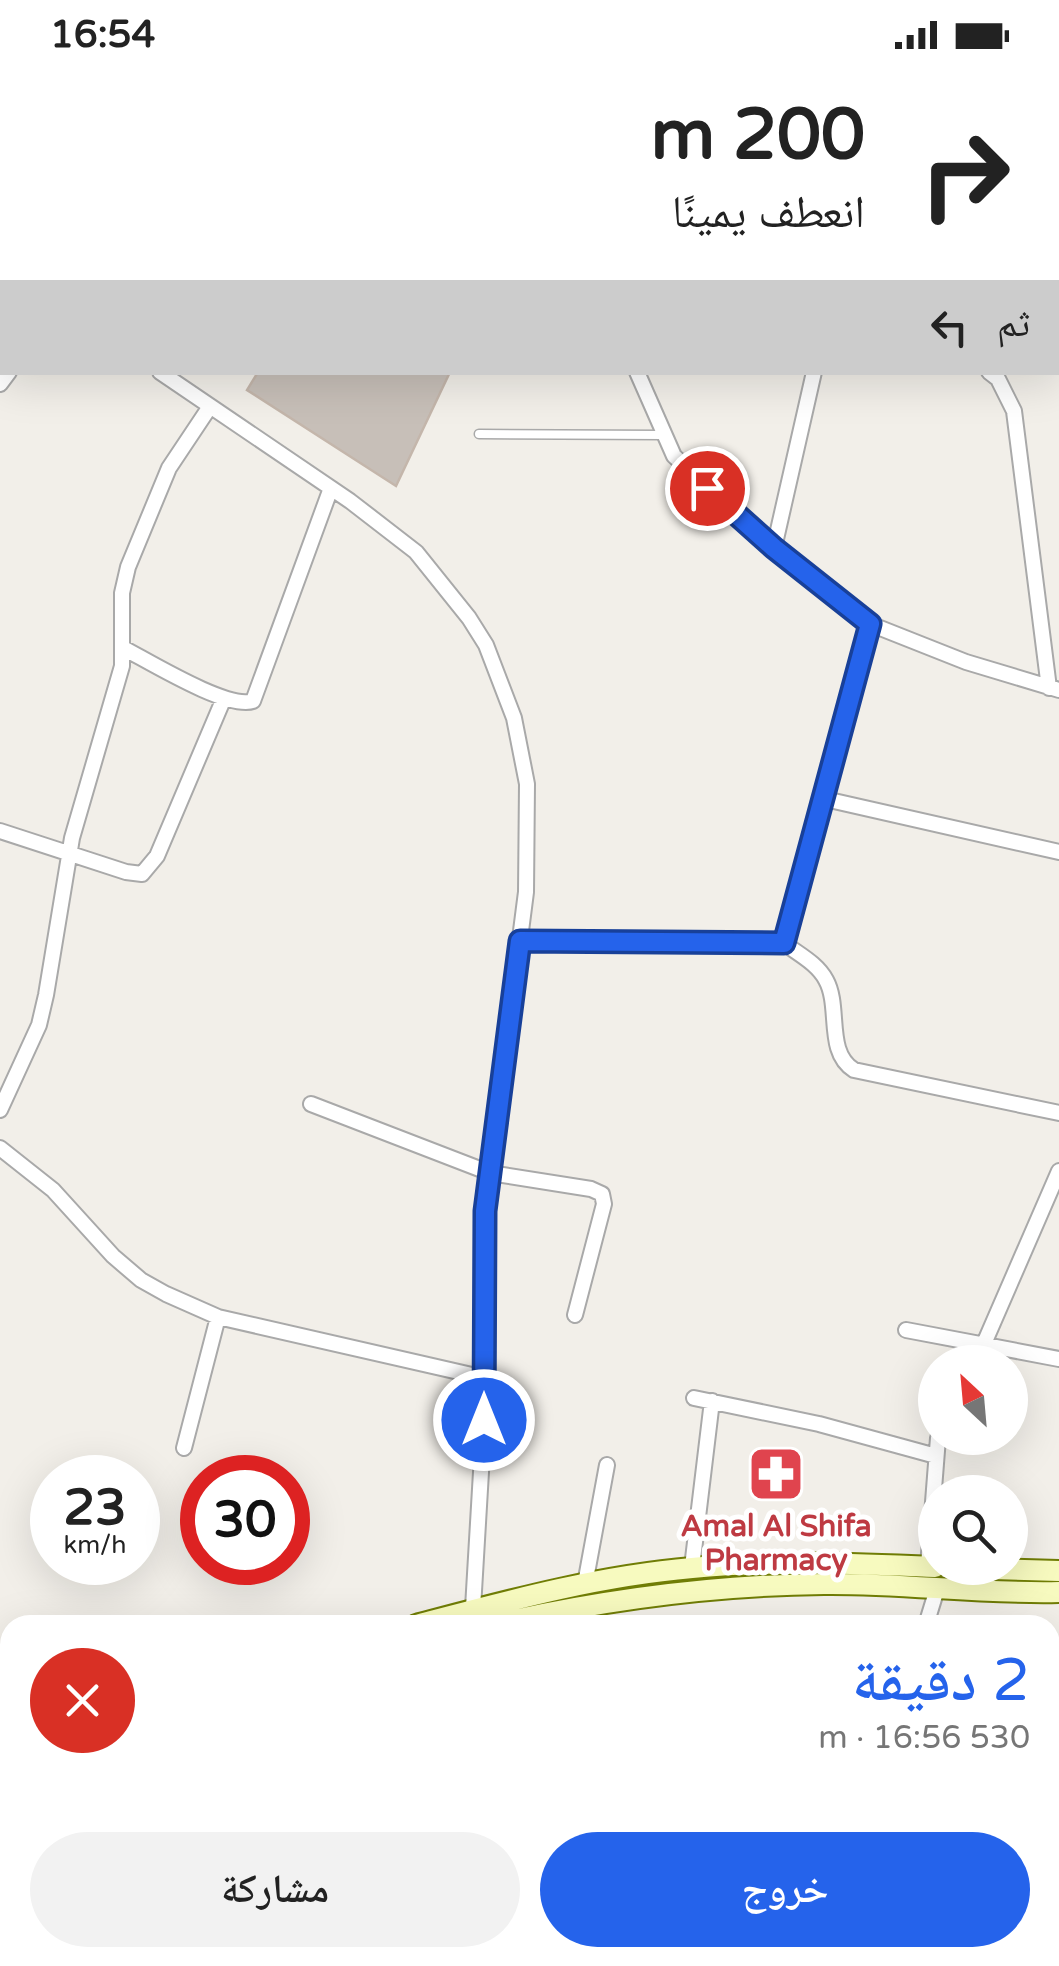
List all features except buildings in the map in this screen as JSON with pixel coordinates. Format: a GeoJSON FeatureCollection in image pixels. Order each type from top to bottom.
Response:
{"type":"FeatureCollection","features":[{"type":"Feature","properties":{"kind":"main road"},"geometry":{"type":"LineString","coordinates":[[482,1615],[586,1584],[692,1568],[769,1564],[918,1567]]}},
{"type":"Feature","properties":{"kind":"main road"},"geometry":{"type":"LineString","coordinates":[[1028,1570],[1059,1571]]}},
{"type":"Feature","properties":{"kind":"main road"},"geometry":{"type":"LineString","coordinates":[[543,1615],[639,1596],[736,1586],[828,1584],[1059,1592]]}},
{"type":"Feature","properties":{"kind":"street"},"geometry":{"type":"LineString","coordinates":[[164,375],[416,552],[469,618],[504,684],[522,752],[527,784],[526,892],[490,1173],[483,1261],[485,1378],[472,1615]]}},
{"type":"Feature","properties":{"kind":"street"},"geometry":{"type":"LineString","coordinates":[[638,375],[674,456],[774,548],[870,624],[966,662],[1054,689],[1014,411],[992,375]]}},
{"type":"Feature","properties":{"kind":"street"},"geometry":{"type":"LineString","coordinates":[[774,548],[813,375]]}},
{"type":"Feature","properties":{"kind":"street"},"geometry":{"type":"LineString","coordinates":[[0,1110],[39,1025],[70,854],[122,666],[122,593],[128,566],[168,468],[209,408]]}},
{"type":"Feature","properties":{"kind":"street"},"geometry":{"type":"LineString","coordinates":[[122,648],[224,698],[242,705],[253,701],[330,488]]}},
{"type":"Feature","properties":{"kind":"street"},"geometry":{"type":"LineString","coordinates":[[784,943],[870,624]]}},
{"type":"Feature","properties":{"kind":"street"},"geometry":{"type":"LineString","coordinates":[[0,831],[142,874],[157,856],[224,698]]}},
{"type":"Feature","properties":{"kind":"street"},"geometry":{"type":"LineString","coordinates":[[824,798],[1059,852]]}},
{"type":"Feature","properties":{"kind":"street"},"geometry":{"type":"LineString","coordinates":[[520,941],[784,943],[817,967],[828,982],[844,1064],[854,1070],[1059,1114]]}},
{"type":"Feature","properties":{"kind":"street"},"geometry":{"type":"LineString","coordinates":[[311,1104],[490,1173],[591,1188],[602,1194],[604,1204],[575,1315]]}},
{"type":"Feature","properties":{"kind":"street"},"geometry":{"type":"LineString","coordinates":[[0,1148],[53,1190],[112,1256],[141,1280],[218,1317],[485,1378]]}},
{"type":"Feature","properties":{"kind":"street"},"geometry":{"type":"LineString","coordinates":[[983,1345],[1059,1171]]}},
{"type":"Feature","properties":{"kind":"street"},"geometry":{"type":"LineString","coordinates":[[184,1448],[218,1317]]}},
{"type":"Feature","properties":{"kind":"street"},"geometry":{"type":"LineString","coordinates":[[906,1330],[978,1345]]}},
{"type":"Feature","properties":{"kind":"street"},"geometry":{"type":"LineString","coordinates":[[1028,1354],[1059,1359]]}},
{"type":"Feature","properties":{"kind":"street"},"geometry":{"type":"LineString","coordinates":[[694,1398],[819,1424],[936,1456],[935,1475]]}},
{"type":"Feature","properties":{"kind":"street"},"geometry":{"type":"LineString","coordinates":[[692,1568],[712,1401]]}},
{"type":"Feature","properties":{"kind":"street"},"geometry":{"type":"LineString","coordinates":[[586,1584],[607,1465]]}},
{"type":"Feature","properties":{"kind":"street"},"geometry":{"type":"LineString","coordinates":[[929,1615],[937,1590]]}},
{"type":"Feature","properties":{"kind":"lane"},"geometry":{"type":"LineString","coordinates":[[479,434],[664,435]]}},
{"type":"Feature","properties":{"kind":"place","name":"Amal Al Shifa Pharmacy"},"geometry":{"type":"Point","coordinates":[776,1474]}},
{"type":"Feature","properties":{"kind":"route"},"geometry":{"type":"LineString","coordinates":[[484,1420],[485,1211],[520,941],[784,943],[870,624],[774,548],[707,488]]}}]}
